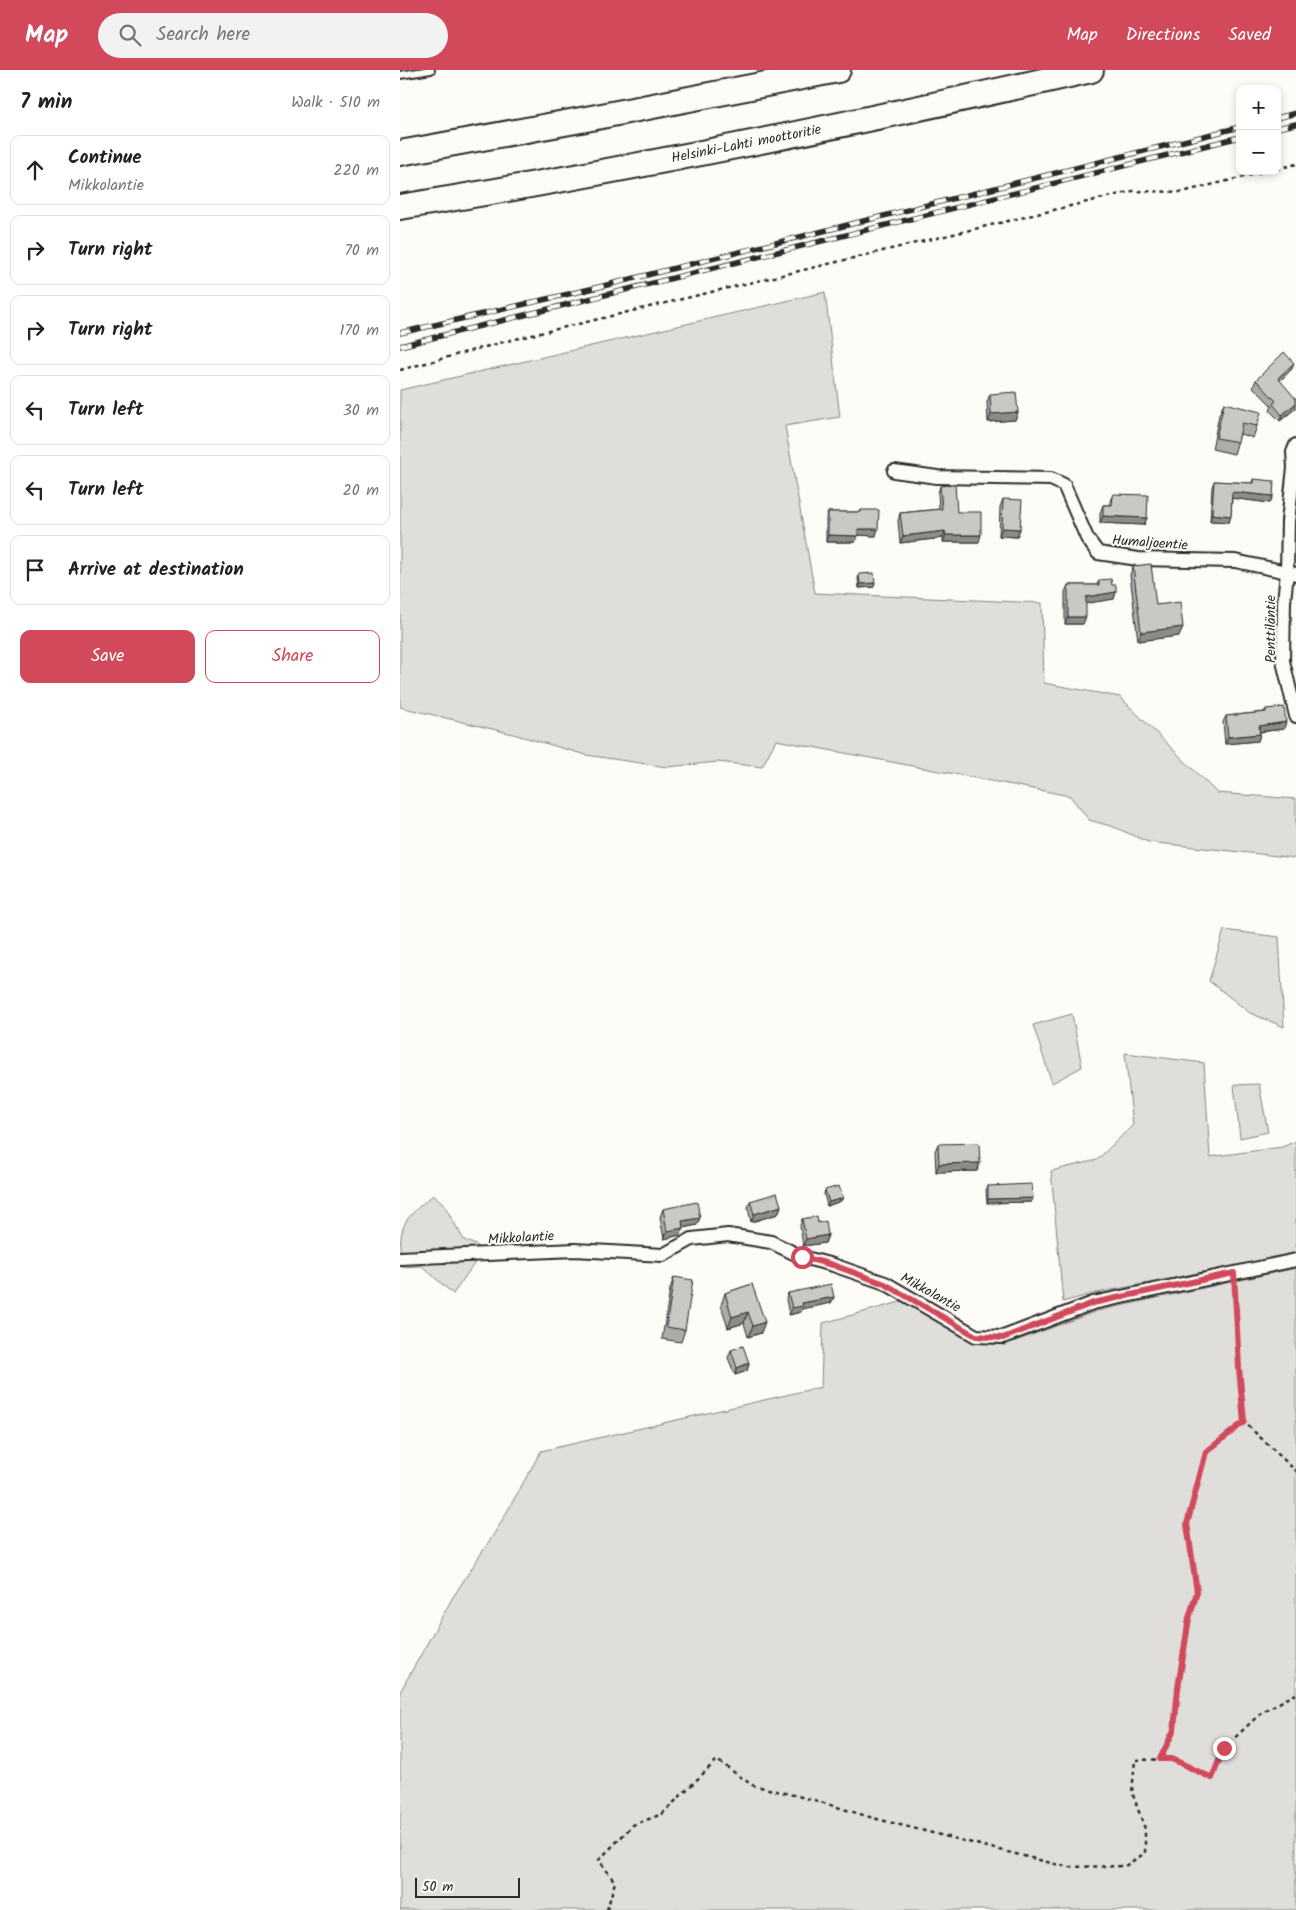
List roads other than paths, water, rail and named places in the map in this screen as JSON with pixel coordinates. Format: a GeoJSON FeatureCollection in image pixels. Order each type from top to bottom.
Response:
{"type":"FeatureCollection","features":[{"type":"Feature","properties":{"kind":"highway"},"geometry":{"type":"LineString","coordinates":[[400,153],[838,70]]}},
{"type":"Feature","properties":{"kind":"highway","name":"Helsinki-Lahti moottoritie"},"geometry":{"type":"LineString","coordinates":[[400,207],[632,166],[961,100],[1091,70]]}},
{"type":"Feature","properties":{"kind":"street","name":"Penttiläntie"},"geometry":{"type":"LineString","coordinates":[[1296,444],[1293,452],[1294,468],[1288,522],[1292,573],[1284,602],[1283,661],[1296,716]]}},
{"type":"Feature","properties":{"kind":"street","name":"Humaljoentie"},"geometry":{"type":"LineString","coordinates":[[894,471],[937,477],[1051,479],[1064,485],[1087,538],[1098,553],[1138,559],[1235,561],[1292,573]]}},
{"type":"Feature","properties":{"kind":"street","name":"Mikkolantie"},"geometry":{"type":"LineString","coordinates":[[400,1258],[575,1250],[663,1255],[692,1239],[728,1235],[771,1242],[802,1257],[833,1265],[885,1284],[976,1336],[1003,1338],[1093,1303],[1296,1260]]}},
{"type":"Feature","properties":{"kind":"lane"},"geometry":{"type":"LineString","coordinates":[[400,75],[431,70]]}},
{"type":"Feature","properties":{"kind":"railway"},"geometry":{"type":"LineString","coordinates":[[1281,117],[1296,113]]}},
{"type":"Feature","properties":{"kind":"railway"},"geometry":{"type":"LineString","coordinates":[[1281,127],[1296,124]]}},
{"type":"Feature","properties":{"kind":"railway"},"geometry":{"type":"LineString","coordinates":[[400,333],[599,287],[1236,128]]}},
{"type":"Feature","properties":{"kind":"railway"},"geometry":{"type":"LineString","coordinates":[[400,346],[1236,138]]}}]}
